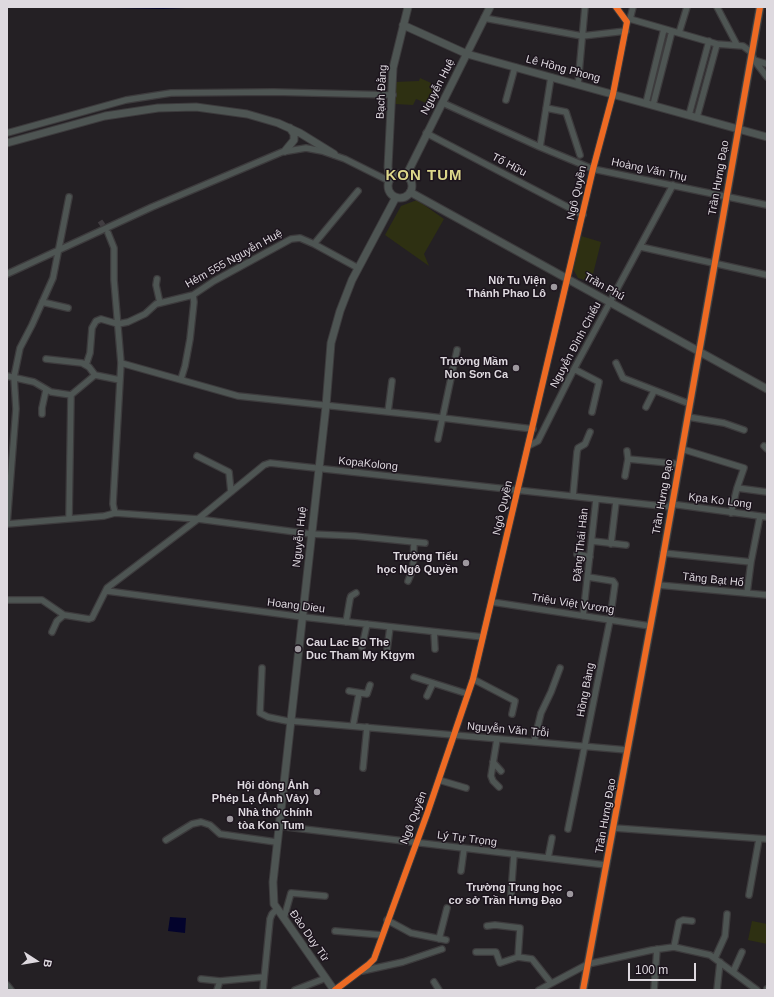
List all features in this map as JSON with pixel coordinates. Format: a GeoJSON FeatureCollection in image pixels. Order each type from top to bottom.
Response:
{"type":"FeatureCollection","features":[{"type":"Feature","properties":{"kind":"street","name":"Bạch Đằng"},"geometry":{"type":"LineString","coordinates":[[390,180],[388,168],[393,95],[393,68],[408,7]]}},
{"type":"Feature","properties":{"kind":"street","name":"Nguyễn Huệ"},"geometry":{"type":"LineString","coordinates":[[406,176],[426,133],[490,7]]}},
{"type":"Feature","properties":{"kind":"street"},"geometry":{"type":"LineString","coordinates":[[578,84],[585,7]]}},
{"type":"Feature","properties":{"kind":"street"},"geometry":{"type":"LineString","coordinates":[[616,7],[628,21],[672,31],[717,44],[743,46],[751,52],[754,60],[767,77]]}},
{"type":"Feature","properties":{"kind":"street","name":"Ngô Quyền"},"geometry":{"type":"LineString","coordinates":[[335,990],[374,959],[455,735],[473,679],[628,21],[633,7]]}},
{"type":"Feature","properties":{"kind":"street"},"geometry":{"type":"LineString","coordinates":[[679,33],[687,7]]}},
{"type":"Feature","properties":{"kind":"street"},"geometry":{"type":"LineString","coordinates":[[717,7],[737,45]]}},
{"type":"Feature","properties":{"kind":"street","name":"Trần Hưng Đạo"},"geometry":{"type":"LineString","coordinates":[[583,990],[658,584],[715,265],[725,197],[760,7]]}},
{"type":"Feature","properties":{"kind":"street"},"geometry":{"type":"LineString","coordinates":[[484,18],[582,36],[626,30]]}},
{"type":"Feature","properties":{"kind":"street","name":"Lê Hồng Phong"},"geometry":{"type":"LineString","coordinates":[[403,25],[467,54],[767,136]]}},
{"type":"Feature","properties":{"kind":"street"},"geometry":{"type":"LineString","coordinates":[[649,104],[664,29]]}},
{"type":"Feature","properties":{"kind":"street"},"geometry":{"type":"LineString","coordinates":[[649,104],[672,31]]}},
{"type":"Feature","properties":{"kind":"street"},"geometry":{"type":"LineString","coordinates":[[693,116],[709,41]]}},
{"type":"Feature","properties":{"kind":"street"},"geometry":{"type":"LineString","coordinates":[[693,116],[717,44]]}},
{"type":"Feature","properties":{"kind":"street"},"geometry":{"type":"LineString","coordinates":[[754,60],[767,64]]}},
{"type":"Feature","properties":{"kind":"street"},"geometry":{"type":"LineString","coordinates":[[506,100],[515,67]]}},
{"type":"Feature","properties":{"kind":"street"},"geometry":{"type":"LineString","coordinates":[[540,147],[551,77]]}},
{"type":"Feature","properties":{"kind":"street"},"geometry":{"type":"LineString","coordinates":[[7,133],[126,100],[171,94],[273,92],[393,95]]}},
{"type":"Feature","properties":{"kind":"street","name":"Hoàng Văn Thụ"},"geometry":{"type":"LineString","coordinates":[[443,102],[540,147],[593,169],[767,205]]}},
{"type":"Feature","properties":{"kind":"street"},"geometry":{"type":"LineString","coordinates":[[7,143],[105,116],[164,107],[196,107],[224,110],[262,118],[290,128],[334,154],[390,180]]}},
{"type":"Feature","properties":{"kind":"street"},"geometry":{"type":"LineString","coordinates":[[546,108],[566,112],[580,154]]}},
{"type":"Feature","properties":{"kind":"street"},"geometry":{"type":"LineString","coordinates":[[285,151],[294,140],[294,134],[290,128]]}},
{"type":"Feature","properties":{"kind":"street","name":"Tố Hữu"},"geometry":{"type":"LineString","coordinates":[[426,133],[583,215]]}},
{"type":"Feature","properties":{"kind":"street"},"geometry":{"type":"LineString","coordinates":[[7,274],[192,189],[269,156],[285,151],[314,149],[334,154]]}},
{"type":"Feature","properties":{"kind":"street"},"geometry":{"type":"LineString","coordinates":[[398,174],[406,176],[412,185],[410,192],[406,197],[396,197],[388,188],[390,180],[398,174]]}},
{"type":"Feature","properties":{"kind":"street","name":"Nguyễn Đình Chiểu"},"geometry":{"type":"LineString","coordinates":[[528,446],[538,441],[574,369],[673,185]]}},
{"type":"Feature","properties":{"kind":"street"},"geometry":{"type":"LineString","coordinates":[[314,244],[358,192]]}},
{"type":"Feature","properties":{"kind":"street","name":"Trần Phú"},"geometry":{"type":"LineString","coordinates":[[410,192],[767,389]]}},
{"type":"Feature","properties":{"kind":"street"},"geometry":{"type":"LineString","coordinates":[[69,197],[60,250],[53,278],[20,348],[14,377],[16,409],[7,524],[104,516],[115,513],[198,519],[311,534],[355,536],[425,543]]}},
{"type":"Feature","properties":{"kind":"street","name":"Nguyễn Huệ"},"geometry":{"type":"LineString","coordinates":[[272,892],[276,842],[292,721],[318,468],[326,406],[331,343],[340,311],[358,268],[396,197]]}},
{"type":"Feature","properties":{"kind":"street"},"geometry":{"type":"LineString","coordinates":[[108,233],[114,248],[114,280],[121,363],[112,504],[115,513]]}},
{"type":"Feature","properties":{"kind":"street","name":"Hẻm 555 Nguyễn Huệ"},"geometry":{"type":"LineString","coordinates":[[118,324],[128,322],[145,314],[156,304],[193,295],[214,281],[291,239],[300,238],[314,244],[358,268]]}},
{"type":"Feature","properties":{"kind":"street"},"geometry":{"type":"LineString","coordinates":[[641,247],[715,265],[767,275]]}},
{"type":"Feature","properties":{"kind":"street"},"geometry":{"type":"LineString","coordinates":[[157,279],[156,285],[160,303]]}},
{"type":"Feature","properties":{"kind":"street"},"geometry":{"type":"LineString","coordinates":[[181,380],[190,339],[194,302],[193,295]]}},
{"type":"Feature","properties":{"kind":"street"},"geometry":{"type":"LineString","coordinates":[[42,302],[68,308]]}},
{"type":"Feature","properties":{"kind":"street"},"geometry":{"type":"LineString","coordinates":[[86,365],[90,353],[92,328],[96,321],[101,319],[118,324]]}},
{"type":"Feature","properties":{"kind":"street"},"geometry":{"type":"LineString","coordinates":[[438,439],[441,417],[457,350]]}},
{"type":"Feature","properties":{"kind":"street"},"geometry":{"type":"LineString","coordinates":[[46,359],[76,362],[86,365],[95,375],[120,380]]}},
{"type":"Feature","properties":{"kind":"street"},"geometry":{"type":"LineString","coordinates":[[121,363],[238,396],[441,417],[532,429]]}},
{"type":"Feature","properties":{"kind":"street"},"geometry":{"type":"LineString","coordinates":[[616,363],[623,378],[690,404]]}},
{"type":"Feature","properties":{"kind":"street"},"geometry":{"type":"LineString","coordinates":[[574,369],[599,382],[592,412]]}},
{"type":"Feature","properties":{"kind":"street"},"geometry":{"type":"LineString","coordinates":[[7,376],[34,382],[51,392],[71,395],[95,375]]}},
{"type":"Feature","properties":{"kind":"street"},"geometry":{"type":"LineString","coordinates":[[388,412],[392,381]]}},
{"type":"Feature","properties":{"kind":"street"},"geometry":{"type":"LineString","coordinates":[[42,414],[46,390]]}},
{"type":"Feature","properties":{"kind":"street"},"geometry":{"type":"LineString","coordinates":[[646,407],[654,391]]}},
{"type":"Feature","properties":{"kind":"street"},"geometry":{"type":"LineString","coordinates":[[69,519],[71,395]]}},
{"type":"Feature","properties":{"kind":"street"},"geometry":{"type":"LineString","coordinates":[[688,417],[724,423],[744,430]]}},
{"type":"Feature","properties":{"kind":"street"},"geometry":{"type":"LineString","coordinates":[[573,496],[578,448],[585,444],[590,432]]}},
{"type":"Feature","properties":{"kind":"street"},"geometry":{"type":"LineString","coordinates":[[682,449],[743,467],[744,472],[737,488],[731,513]]}},
{"type":"Feature","properties":{"kind":"street"},"geometry":{"type":"LineString","coordinates":[[625,476],[628,459],[627,451]]}},
{"type":"Feature","properties":{"kind":"street"},"geometry":{"type":"LineString","coordinates":[[197,456],[229,472],[231,492]]}},
{"type":"Feature","properties":{"kind":"street"},"geometry":{"type":"LineString","coordinates":[[628,459],[679,464]]}},
{"type":"Feature","properties":{"kind":"street","name":"KopaKolong"},"geometry":{"type":"LineString","coordinates":[[64,615],[89,619],[92,618],[102,595],[107,588],[198,519],[264,465],[270,463],[518,489],[596,500],[671,506]]}},
{"type":"Feature","properties":{"kind":"street"},"geometry":{"type":"LineString","coordinates":[[737,488],[767,492]]}},
{"type":"Feature","properties":{"kind":"street","name":"Đặng Thái Hân"},"geometry":{"type":"LineString","coordinates":[[583,616],[596,500]]}},
{"type":"Feature","properties":{"kind":"street"},"geometry":{"type":"LineString","coordinates":[[611,544],[616,502]]}},
{"type":"Feature","properties":{"kind":"street","name":"Kpa Ko Long"},"geometry":{"type":"LineString","coordinates":[[671,506],[767,516]]}},
{"type":"Feature","properties":{"kind":"street"},"geometry":{"type":"LineString","coordinates":[[747,593],[751,562],[760,516]]}},
{"type":"Feature","properties":{"kind":"street"},"geometry":{"type":"LineString","coordinates":[[592,541],[626,545]]}},
{"type":"Feature","properties":{"kind":"street"},"geometry":{"type":"LineString","coordinates":[[408,581],[413,569],[414,542]]}},
{"type":"Feature","properties":{"kind":"street"},"geometry":{"type":"LineString","coordinates":[[663,553],[751,562]]}},
{"type":"Feature","properties":{"kind":"street"},"geometry":{"type":"LineString","coordinates":[[577,554],[590,557]]}},
{"type":"Feature","properties":{"kind":"street","name":"Hồng Bàng"},"geometry":{"type":"LineString","coordinates":[[568,830],[610,620],[615,582],[588,577]]}},
{"type":"Feature","properties":{"kind":"street","name":"Tăng Bạt Hổ"},"geometry":{"type":"LineString","coordinates":[[658,584],[767,596]]}},
{"type":"Feature","properties":{"kind":"street","name":"Hoang Dieu"},"geometry":{"type":"LineString","coordinates":[[106,591],[303,617],[483,637]]}},
{"type":"Feature","properties":{"kind":"street"},"geometry":{"type":"LineString","coordinates":[[346,622],[351,596],[356,593]]}},
{"type":"Feature","properties":{"kind":"street"},"geometry":{"type":"LineString","coordinates":[[7,600],[42,600],[64,615],[57,621],[52,632]]}},
{"type":"Feature","properties":{"kind":"street","name":"Triệu Việt Vương"},"geometry":{"type":"LineString","coordinates":[[492,602],[650,626]]}},
{"type":"Feature","properties":{"kind":"street"},"geometry":{"type":"LineString","coordinates":[[362,647],[367,624]]}},
{"type":"Feature","properties":{"kind":"street"},"geometry":{"type":"LineString","coordinates":[[387,650],[390,627]]}},
{"type":"Feature","properties":{"kind":"street"},"geometry":{"type":"LineString","coordinates":[[434,632],[435,649]]}},
{"type":"Feature","properties":{"kind":"street","name":"Nguyễn Văn Trỗi"},"geometry":{"type":"LineString","coordinates":[[262,668],[260,713],[268,717],[292,721],[628,750]]}},
{"type":"Feature","properties":{"kind":"street"},"geometry":{"type":"LineString","coordinates":[[534,742],[541,713],[552,692],[560,668]]}},
{"type":"Feature","properties":{"kind":"street"},"geometry":{"type":"LineString","coordinates":[[414,677],[468,694]]}},
{"type":"Feature","properties":{"kind":"street"},"geometry":{"type":"LineString","coordinates":[[473,679],[515,701],[512,714]]}},
{"type":"Feature","properties":{"kind":"street"},"geometry":{"type":"LineString","coordinates":[[427,696],[433,683]]}},
{"type":"Feature","properties":{"kind":"street"},"geometry":{"type":"LineString","coordinates":[[348,691],[367,694],[370,685]]}},
{"type":"Feature","properties":{"kind":"street"},"geometry":{"type":"LineString","coordinates":[[353,726],[359,693]]}},
{"type":"Feature","properties":{"kind":"street"},"geometry":{"type":"LineString","coordinates":[[364,768],[367,727]]}},
{"type":"Feature","properties":{"kind":"street"},"geometry":{"type":"LineString","coordinates":[[497,739],[491,776],[493,781],[500,787]]}},
{"type":"Feature","properties":{"kind":"street"},"geometry":{"type":"LineString","coordinates":[[493,762],[501,771]]}},
{"type":"Feature","properties":{"kind":"street"},"geometry":{"type":"LineString","coordinates":[[439,780],[466,788]]}},
{"type":"Feature","properties":{"kind":"street"},"geometry":{"type":"LineString","coordinates":[[166,840],[192,824],[200,822],[210,825],[220,834],[276,842]]}},
{"type":"Feature","properties":{"kind":"street","name":"Lý Tự Trọng"},"geometry":{"type":"LineString","coordinates":[[278,826],[606,865]]}},
{"type":"Feature","properties":{"kind":"street"},"geometry":{"type":"LineString","coordinates":[[614,828],[767,839]]}},
{"type":"Feature","properties":{"kind":"street"},"geometry":{"type":"LineString","coordinates":[[548,858],[552,838]]}},
{"type":"Feature","properties":{"kind":"street"},"geometry":{"type":"LineString","coordinates":[[749,895],[759,839]]}},
{"type":"Feature","properties":{"kind":"street"},"geometry":{"type":"LineString","coordinates":[[461,871],[464,849]]}},
{"type":"Feature","properties":{"kind":"street"},"geometry":{"type":"LineString","coordinates":[[511,894],[514,854]]}},
{"type":"Feature","properties":{"kind":"street","name":"Đào Duy Từ"},"geometry":{"type":"LineString","coordinates":[[272,892],[274,904],[277,909],[335,990]]}},
{"type":"Feature","properties":{"kind":"street"},"geometry":{"type":"LineString","coordinates":[[284,918],[291,893],[325,896]]}},
{"type":"Feature","properties":{"kind":"street"},"geometry":{"type":"LineString","coordinates":[[439,939],[447,908]]}},
{"type":"Feature","properties":{"kind":"street"},"geometry":{"type":"LineString","coordinates":[[263,990],[270,919],[272,914],[277,909]]}},
{"type":"Feature","properties":{"kind":"street"},"geometry":{"type":"LineString","coordinates":[[715,958],[725,936],[727,914]]}},
{"type":"Feature","properties":{"kind":"street"},"geometry":{"type":"LineString","coordinates":[[387,920],[411,932],[446,940]]}},
{"type":"Feature","properties":{"kind":"street"},"geometry":{"type":"LineString","coordinates":[[674,947],[679,922],[683,920],[692,921]]}},
{"type":"Feature","properties":{"kind":"street"},"geometry":{"type":"LineString","coordinates":[[487,926],[495,925],[520,928],[518,957]]}},
{"type":"Feature","properties":{"kind":"street"},"geometry":{"type":"LineString","coordinates":[[335,931],[382,935]]}},
{"type":"Feature","properties":{"kind":"street"},"geometry":{"type":"LineString","coordinates":[[539,990],[588,964],[656,949],[674,947],[703,953],[715,958],[757,990]]}},
{"type":"Feature","properties":{"kind":"street"},"geometry":{"type":"LineString","coordinates":[[360,971],[403,962],[442,949]]}},
{"type":"Feature","properties":{"kind":"street"},"geometry":{"type":"LineString","coordinates":[[654,990],[656,949]]}},
{"type":"Feature","properties":{"kind":"street"},"geometry":{"type":"LineString","coordinates":[[476,952],[496,952],[500,962],[518,957],[534,960],[551,984]]}},
{"type":"Feature","properties":{"kind":"street"},"geometry":{"type":"LineString","coordinates":[[733,972],[742,952]]}},
{"type":"Feature","properties":{"kind":"street"},"geometry":{"type":"LineString","coordinates":[[717,990],[720,962]]}},
{"type":"Feature","properties":{"kind":"street"},"geometry":{"type":"LineString","coordinates":[[201,980],[220,981],[264,977]]}},
{"type":"Feature","properties":{"kind":"street"},"geometry":{"type":"LineString","coordinates":[[295,990],[326,978]]}},
{"type":"Feature","properties":{"kind":"street"},"geometry":{"type":"LineString","coordinates":[[217,990],[220,981]]}},
{"type":"Feature","properties":{"kind":"street"},"geometry":{"type":"LineString","coordinates":[[434,982],[438,990]]}},
{"type":"Feature","properties":{"kind":"street"},"geometry":{"type":"LineString","coordinates":[[7,985],[11,990]]}},
{"type":"Feature","properties":{"kind":"green space"},"geometry":{"type":"Polygon","coordinates":[[[420,78],[440,87],[431,105],[416,99],[413,105],[395,104],[395,82],[419,81],[420,78]]]}},
{"type":"Feature","properties":{"kind":"green space"},"geometry":{"type":"Polygon","coordinates":[[[417,200],[444,219],[424,254],[429,266],[385,235],[401,206],[417,200]]]}},
{"type":"Feature","properties":{"kind":"green space"},"geometry":{"type":"Polygon","coordinates":[[[581,236],[601,242],[591,282],[578,278],[573,269],[581,236]]]}},
{"type":"Feature","properties":{"kind":"green space"},"geometry":{"type":"Polygon","coordinates":[[[752,921],[767,924],[767,944],[748,940],[752,921]]]}},
{"type":"Feature","properties":{"kind":"water"},"geometry":{"type":"Polygon","coordinates":[[[65,7],[208,7],[163,9],[65,7]]]}},
{"type":"Feature","properties":{"kind":"water"},"geometry":{"type":"Polygon","coordinates":[[[170,917],[186,918],[185,933],[168,931],[170,917]]]}},
{"type":"Feature","properties":{"kind":"tunnel"},"geometry":{"type":"LineString","coordinates":[[100,221],[107,231]]}},
{"type":"Feature","properties":{"kind":"cycle path"},"geometry":{"type":"LineString","coordinates":[[335,990],[374,959],[427,814],[473,679],[593,169],[613,94],[627,22],[616,7]]}},
{"type":"Feature","properties":{"kind":"cycle path"},"geometry":{"type":"LineString","coordinates":[[583,990],[658,585],[760,7]]}},
{"type":"Feature","properties":{"kind":"place","name":"Nữ Tu Viện Thánh Phao Lô"},"geometry":{"type":"Point","coordinates":[554,287]}},
{"type":"Feature","properties":{"kind":"place","name":"Trường Mầm Non Sơn Ca"},"geometry":{"type":"Point","coordinates":[516,368]}},
{"type":"Feature","properties":{"kind":"place","name":"Trường Tiểu học Ngô Quyền"},"geometry":{"type":"Point","coordinates":[466,563]}},
{"type":"Feature","properties":{"kind":"place","name":"Cau Lac Bo The Duc Tham My Ktgym"},"geometry":{"type":"Point","coordinates":[298,649]}},
{"type":"Feature","properties":{"kind":"place","name":"Hội dòng Ảnh Phép Lạ (Ảnh Vảy)"},"geometry":{"type":"Point","coordinates":[317,792]}},
{"type":"Feature","properties":{"kind":"place","name":"Nhà thờ chính tòa Kon Tum"},"geometry":{"type":"Point","coordinates":[230,819]}},
{"type":"Feature","properties":{"kind":"place","name":"Trường Trung học cơ sở Trần Hưng Đạo"},"geometry":{"type":"Point","coordinates":[570,894]}},
{"type":"Feature","properties":{"kind":"district","name":"KON TUM"},"geometry":{"type":"Point","coordinates":[424,176]}}]}
